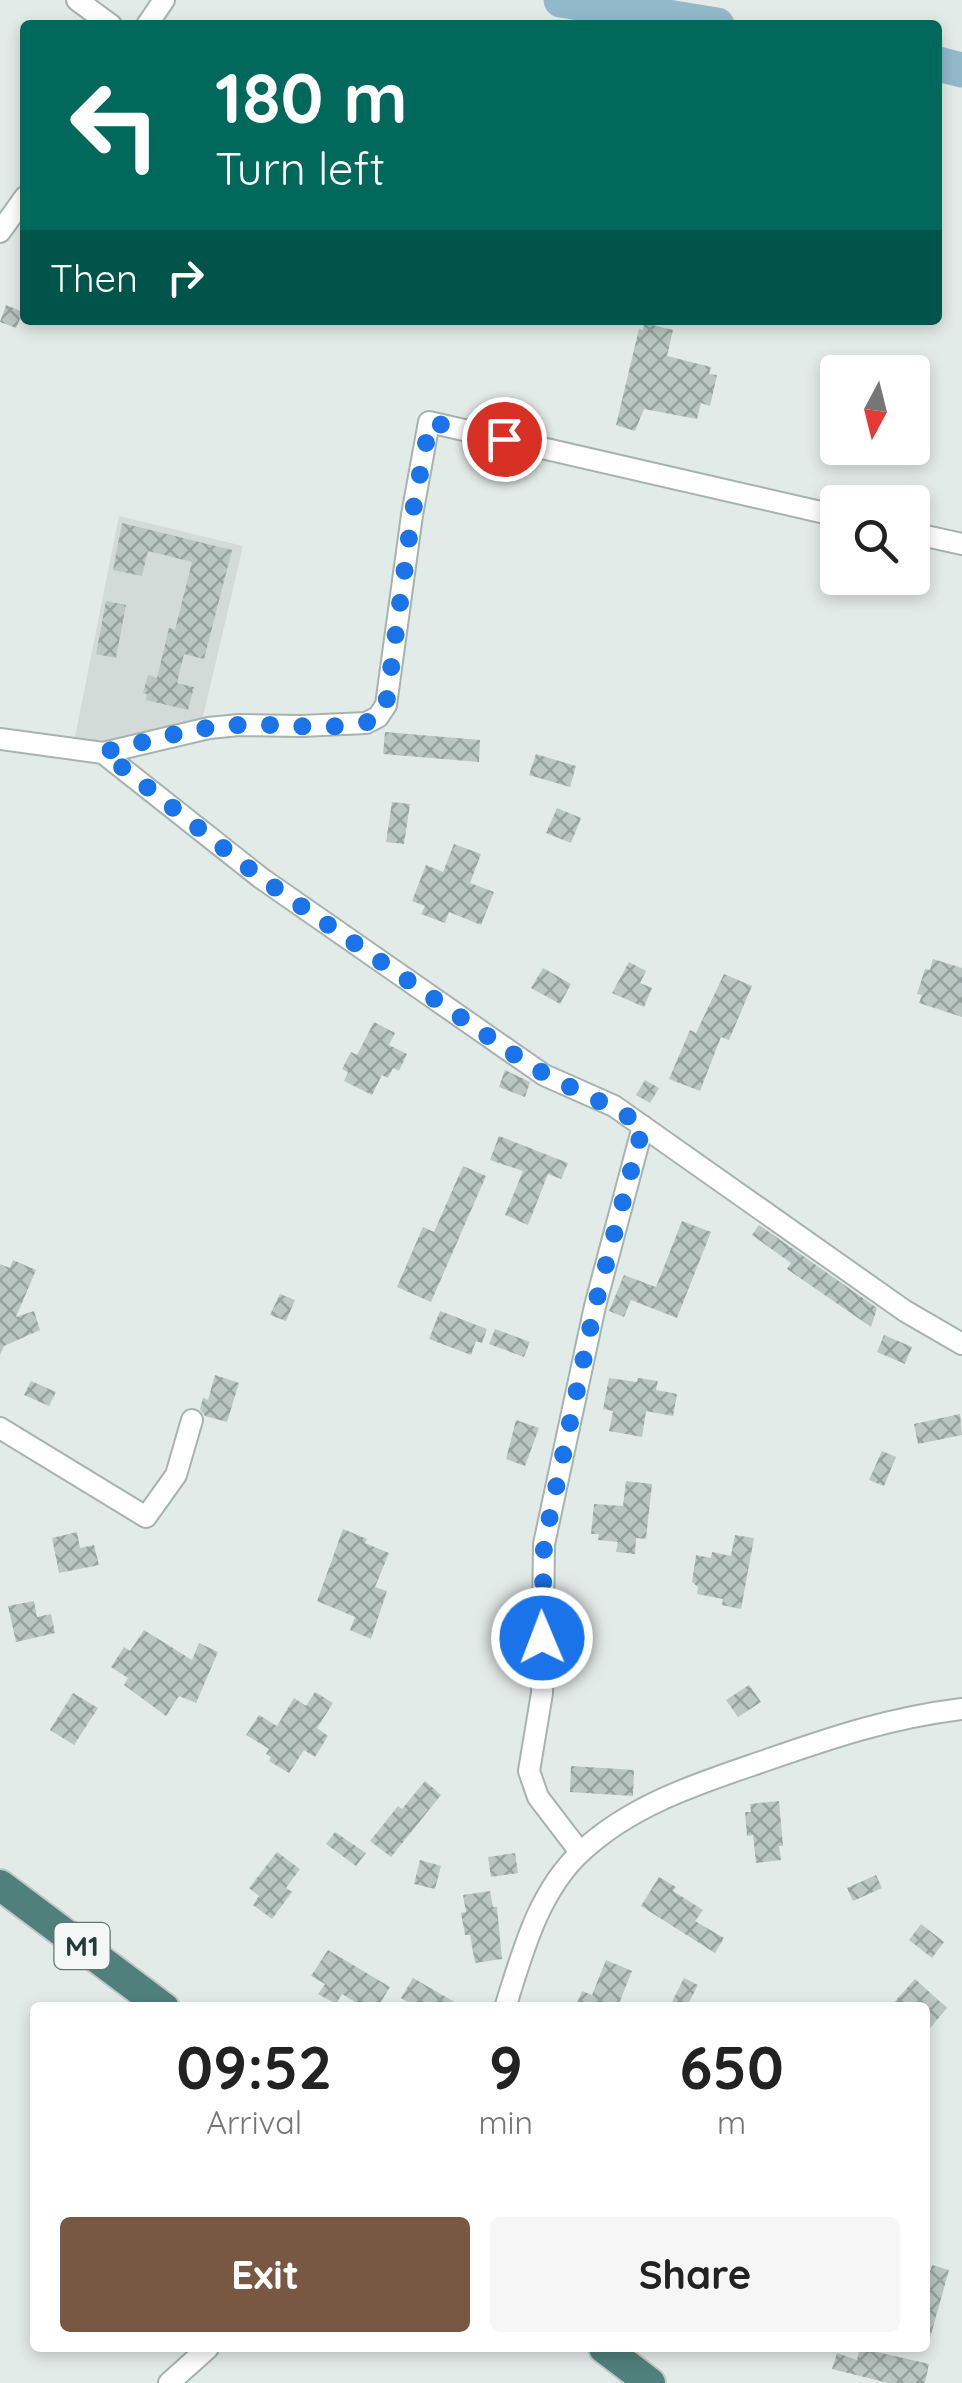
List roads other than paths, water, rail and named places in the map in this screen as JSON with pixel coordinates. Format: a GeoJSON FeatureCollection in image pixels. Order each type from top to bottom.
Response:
{"type":"FeatureCollection","features":[{"type":"Feature","properties":{"kind":"highway","name":"M1"},"geometry":{"type":"LineString","coordinates":[[0,1886],[156,2002]]}},
{"type":"Feature","properties":{"kind":"highway"},"geometry":{"type":"LineString","coordinates":[[609,2352],[650,2383]]}},
{"type":"Feature","properties":{"kind":"street"},"geometry":{"type":"LineString","coordinates":[[77,0],[104,20]]}},
{"type":"Feature","properties":{"kind":"street"},"geometry":{"type":"LineString","coordinates":[[0,232],[20,204]]}},
{"type":"Feature","properties":{"kind":"street"},"geometry":{"type":"LineString","coordinates":[[0,738],[103,752],[224,726],[366,723],[378,717],[386,705],[412,516],[430,422],[820,512]]}},
{"type":"Feature","properties":{"kind":"street"},"geometry":{"type":"LineString","coordinates":[[930,537],[962,544]]}},
{"type":"Feature","properties":{"kind":"street"},"geometry":{"type":"LineString","coordinates":[[103,752],[261,878],[519,1058],[544,1075],[614,1106],[905,1311],[962,1344]]}},
{"type":"Feature","properties":{"kind":"street"},"geometry":{"type":"LineString","coordinates":[[580,1852],[538,1797],[530,1772],[542,1692],[544,1544],[578,1377],[643,1126]]}},
{"type":"Feature","properties":{"kind":"street"},"geometry":{"type":"LineString","coordinates":[[0,1428],[146,1517],[176,1474],[192,1420]]}},
{"type":"Feature","properties":{"kind":"street"},"geometry":{"type":"LineString","coordinates":[[507,2002],[537,1916],[552,1890],[580,1852],[630,1816],[684,1789],[877,1723],[962,1709]]}},
{"type":"Feature","properties":{"kind":"street"},"geometry":{"type":"LineString","coordinates":[[169,2383],[204,2352]]}},
{"type":"Feature","properties":{"kind":"waterway"},"geometry":{"type":"LineString","coordinates":[[561,0],[686,20]]}},
{"type":"Feature","properties":{"kind":"waterway"},"geometry":{"type":"LineString","coordinates":[[942,65],[962,70]]}}]}
